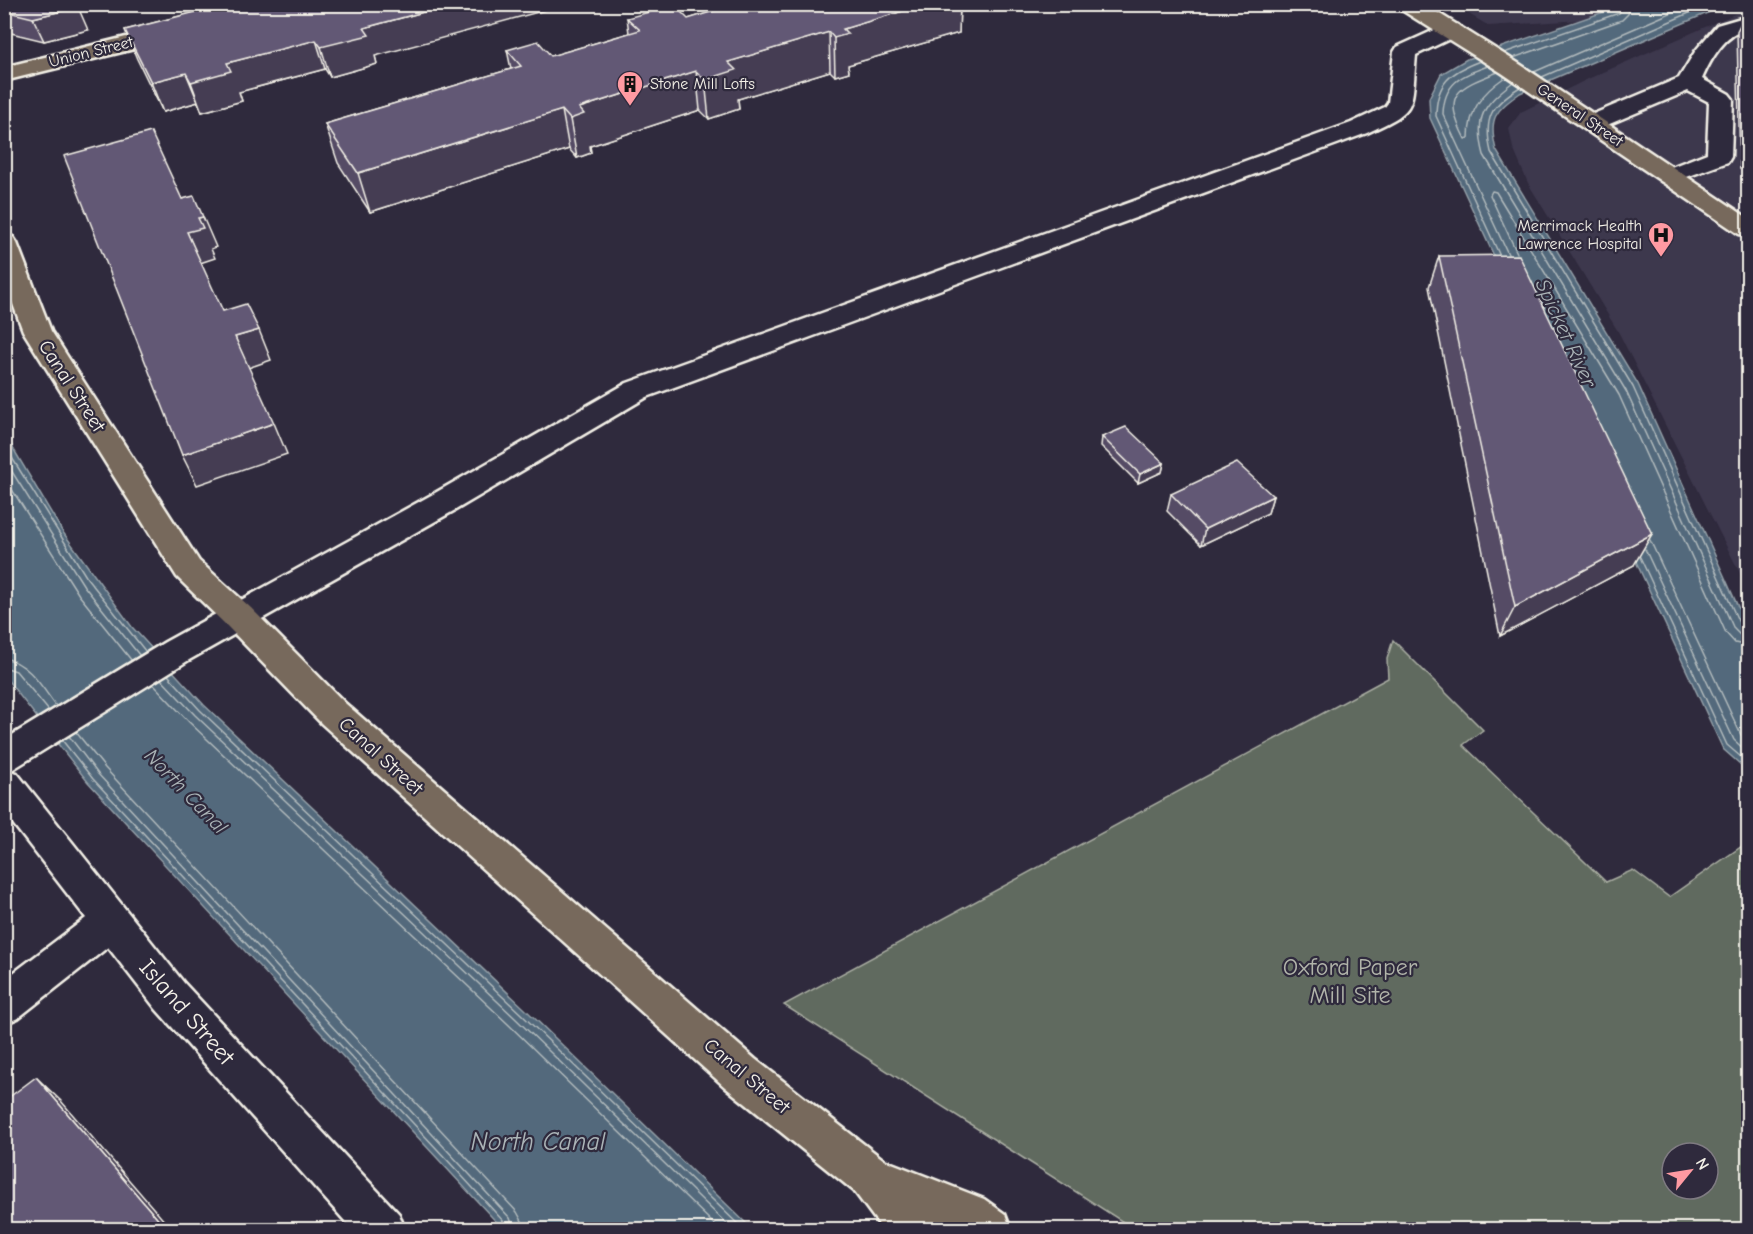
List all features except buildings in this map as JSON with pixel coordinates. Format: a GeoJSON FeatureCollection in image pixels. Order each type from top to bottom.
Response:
{"type":"FeatureCollection","features":[{"type":"Feature","properties":{"kind":"main road","name":"General Street"},"geometry":{"type":"LineString","coordinates":[[1408,4],[1561,102],[1749,229]]}},
{"type":"Feature","properties":{"kind":"main road","name":"Union Street"},"geometry":{"type":"LineString","coordinates":[[4,74],[198,26]]}},
{"type":"Feature","properties":{"kind":"main road","name":"Canal Street"},"geometry":{"type":"LineString","coordinates":[[4,243],[37,331],[74,393],[188,569],[239,617],[334,714],[475,841],[609,955],[740,1073],[869,1176],[911,1230]]}},
{"type":"Feature","properties":{"kind":"main road","name":"Canal Street"},"geometry":{"type":"LineString","coordinates":[[869,1176],[968,1215],[990,1230]]}},
{"type":"Feature","properties":{"kind":"street"},"geometry":{"type":"LineString","coordinates":[[1592,123],[1689,82],[1693,71],[1726,30],[1736,25],[1749,24]]}},
{"type":"Feature","properties":{"kind":"street"},"geometry":{"type":"LineString","coordinates":[[4,758],[177,651],[446,501],[637,390],[1359,128],[1393,112],[1400,104],[1405,52],[1457,35]]}},
{"type":"Feature","properties":{"kind":"street"},"geometry":{"type":"LineString","coordinates":[[1670,176],[1719,157],[1721,99],[1689,82]]}},
{"type":"Feature","properties":{"kind":"street","name":"Island Street"},"geometry":{"type":"LineString","coordinates":[[4,784],[170,996],[383,1230]]}},
{"type":"Feature","properties":{"kind":"street"},"geometry":{"type":"LineString","coordinates":[[4,1005],[111,922]]}},
{"type":"Feature","properties":{"kind":"shaded area"},"geometry":{"type":"Polygon","coordinates":[[[1454,5],[1625,5],[1580,20],[1489,26],[1454,5]]]}},
{"type":"Feature","properties":{"kind":"shaded area","name":"Merrimack Health Lawrence Hospital"},"geometry":{"type":"Polygon","coordinates":[[[1748,8],[1748,589],[1619,333],[1528,183],[1513,148],[1509,128],[1521,112],[1588,79],[1748,8]]]}},
{"type":"Feature","properties":{"kind":"green space","name":"Oxford Paper Mill Site"},"geometry":{"type":"Polygon","coordinates":[[[1393,640],[1483,730],[1463,745],[1606,882],[1633,870],[1669,897],[1748,842],[1748,1229],[1134,1229],[784,1005],[1388,678],[1387,659],[1393,640]]]}},
{"type":"Feature","properties":{"kind":"water","name":"Spicket River"},"geometry":{"type":"Polygon","coordinates":[[[1624,5],[1726,5],[1520,93],[1496,116],[1493,123],[1494,139],[1496,150],[1638,384],[1748,629],[1748,771],[1723,749],[1430,118],[1429,98],[1441,74],[1467,59],[1624,5]]]}},
{"type":"Feature","properties":{"kind":"water","name":"North Canal"},"geometry":{"type":"Polygon","coordinates":[[[4,433],[62,531],[132,627],[204,705],[524,1008],[752,1229],[503,1229],[88,782],[5,677],[4,433]]]}},
{"type":"Feature","properties":{"kind":"place","name":"Stone Mill Lofts"},"geometry":{"type":"Point","coordinates":[630,107]}},
{"type":"Feature","properties":{"kind":"place","name":"Merrimack Health Lawrence Hospital"},"geometry":{"type":"Point","coordinates":[1661,258]}}]}
